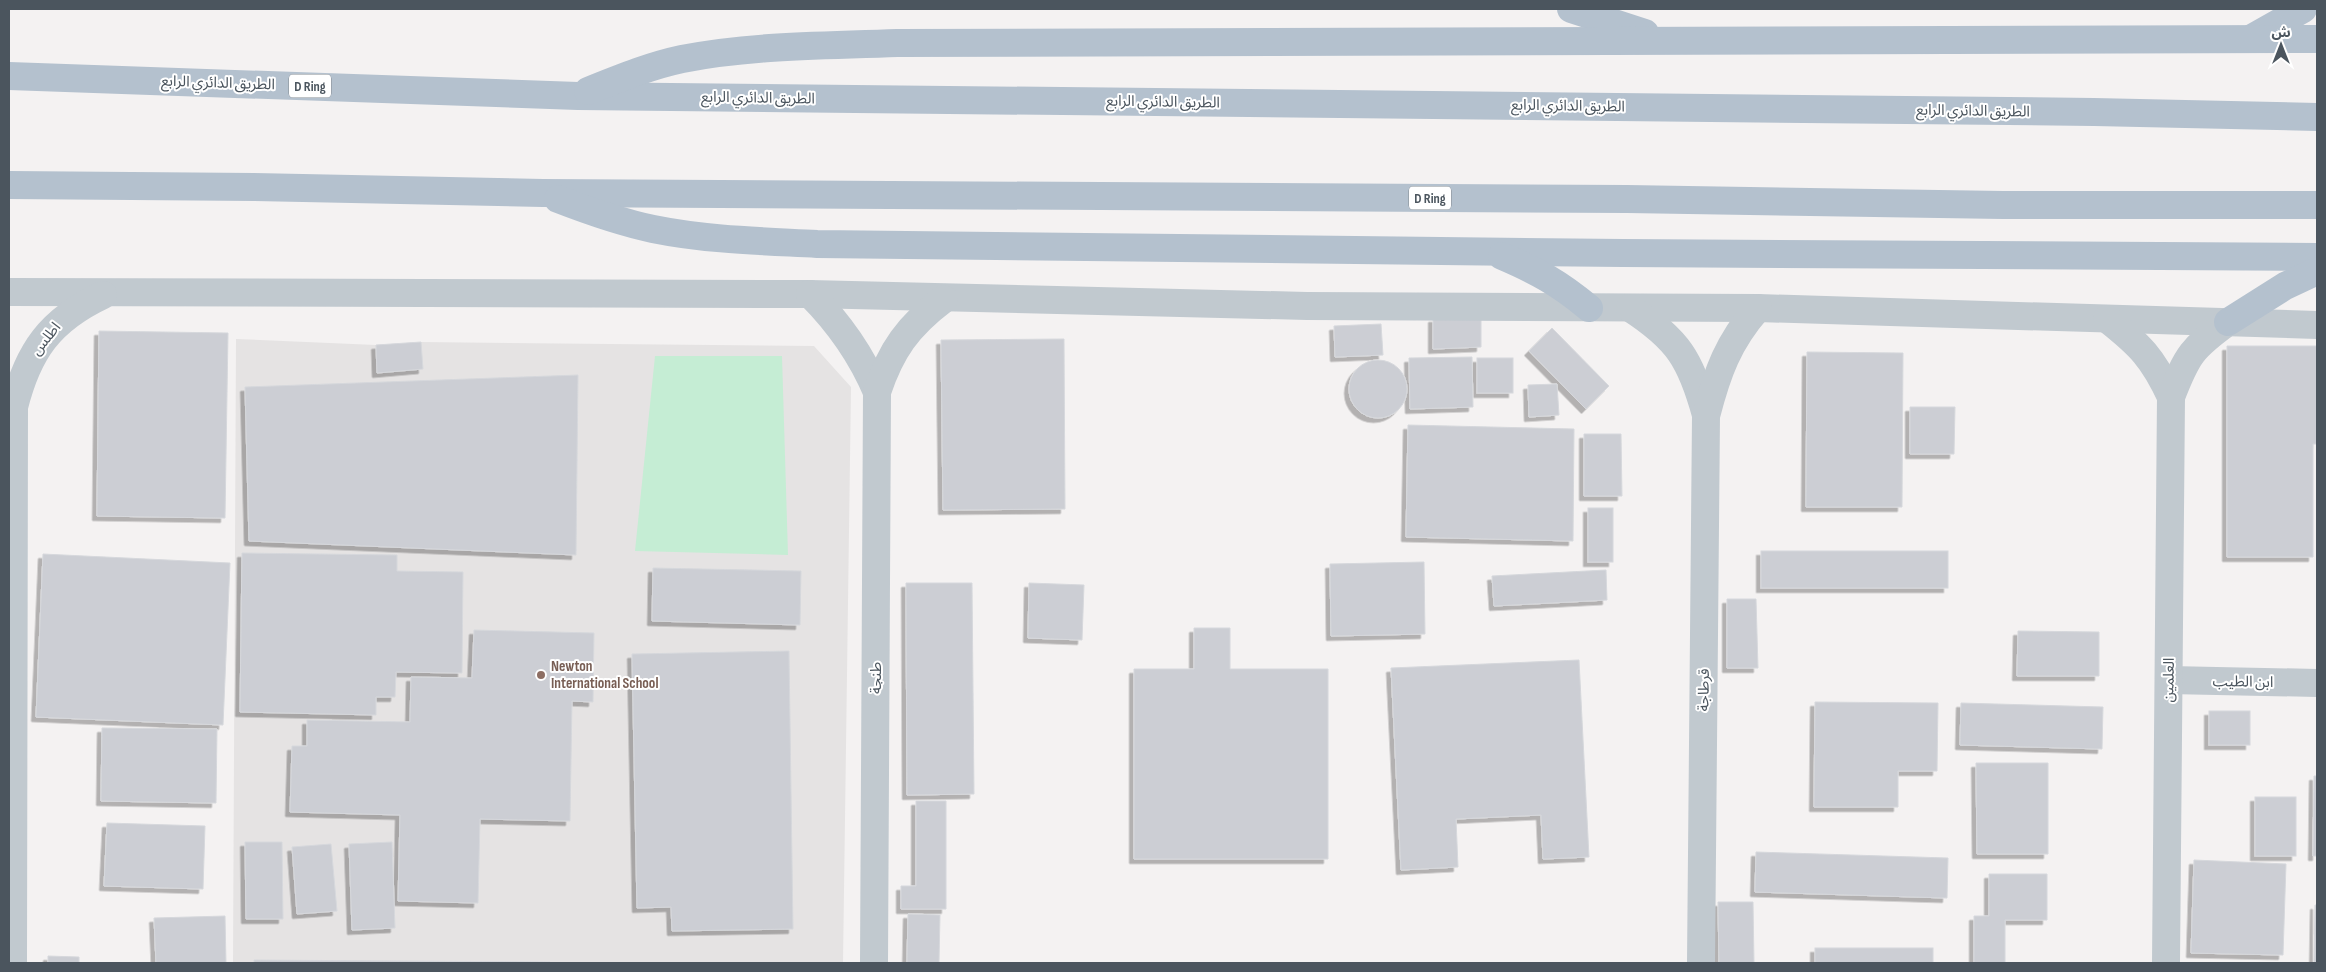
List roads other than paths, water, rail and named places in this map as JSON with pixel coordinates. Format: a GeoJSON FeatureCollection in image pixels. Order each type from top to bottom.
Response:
{"type":"FeatureCollection","features":[{"type":"Feature","properties":{"kind":"main road"},"geometry":{"type":"LineString","coordinates":[[1571,9],[1668,41]]}},
{"type":"Feature","properties":{"kind":"main road"},"geometry":{"type":"LineString","coordinates":[[2250,39],[2302,9]]}},
{"type":"Feature","properties":{"kind":"main road","name":"D Ring"},"geometry":{"type":"LineString","coordinates":[[578,96],[627,75],[680,60],[742,50],[925,42],[2317,39]]}},
{"type":"Feature","properties":{"kind":"main road","name":"الطريق الدائري الرابع"},"geometry":{"type":"LineString","coordinates":[[9,76],[578,96],[2084,112],[2317,117]]}},
{"type":"Feature","properties":{"kind":"main road","name":"D Ring"},"geometry":{"type":"LineString","coordinates":[[9,185],[264,187],[543,193],[1627,199],[2003,205],[2317,205]]}},
{"type":"Feature","properties":{"kind":"main road"},"geometry":{"type":"LineString","coordinates":[[543,193],[597,214],[653,229],[711,238],[870,246],[2317,257]]}},
{"type":"Feature","properties":{"kind":"main road"},"geometry":{"type":"LineString","coordinates":[[1489,251],[1560,284],[1589,308]]}},
{"type":"Feature","properties":{"kind":"main road"},"geometry":{"type":"LineString","coordinates":[[2228,322],[2285,286],[2317,271]]}},
{"type":"Feature","properties":{"kind":"street"},"geometry":{"type":"LineString","coordinates":[[9,292],[104,294],[810,294],[944,299],[1297,306],[1758,308],[2317,325]]}},
{"type":"Feature","properties":{"kind":"street","name":"اطلس"},"geometry":{"type":"LineString","coordinates":[[14,963],[12,397],[30,359],[44,338],[81,305],[104,294]]}},
{"type":"Feature","properties":{"kind":"street","name":"طنجة"},"geometry":{"type":"LineString","coordinates":[[810,294],[843,329],[864,363],[877,392]]}},
{"type":"Feature","properties":{"kind":"street","name":"طنجة"},"geometry":{"type":"LineString","coordinates":[[874,963],[877,392],[895,349],[908,330],[925,313],[944,299]]}},
{"type":"Feature","properties":{"kind":"street","name":"قرطاجة"},"geometry":{"type":"LineString","coordinates":[[1630,308],[1670,338],[1685,359],[1697,381],[1706,416]]}},
{"type":"Feature","properties":{"kind":"street","name":"قرطاجة"},"geometry":{"type":"LineString","coordinates":[[1701,963],[1706,416],[1715,379],[1723,359],[1745,322],[1758,308]]}},
{"type":"Feature","properties":{"kind":"street","name":"العلمين"},"geometry":{"type":"LineString","coordinates":[[2107,319],[2146,352],[2158,369],[2171,397]]}},
{"type":"Feature","properties":{"kind":"street","name":"العلمين"},"geometry":{"type":"LineString","coordinates":[[2166,963],[2171,397],[2191,352],[2228,322]]}},
{"type":"Feature","properties":{"kind":"street","name":"ابن الطيب"},"geometry":{"type":"LineString","coordinates":[[2169,680],[2317,683]]}},
{"type":"Feature","properties":{"kind":"place","name":"Newton International School"},"geometry":{"type":"Point","coordinates":[541,675]}}]}
